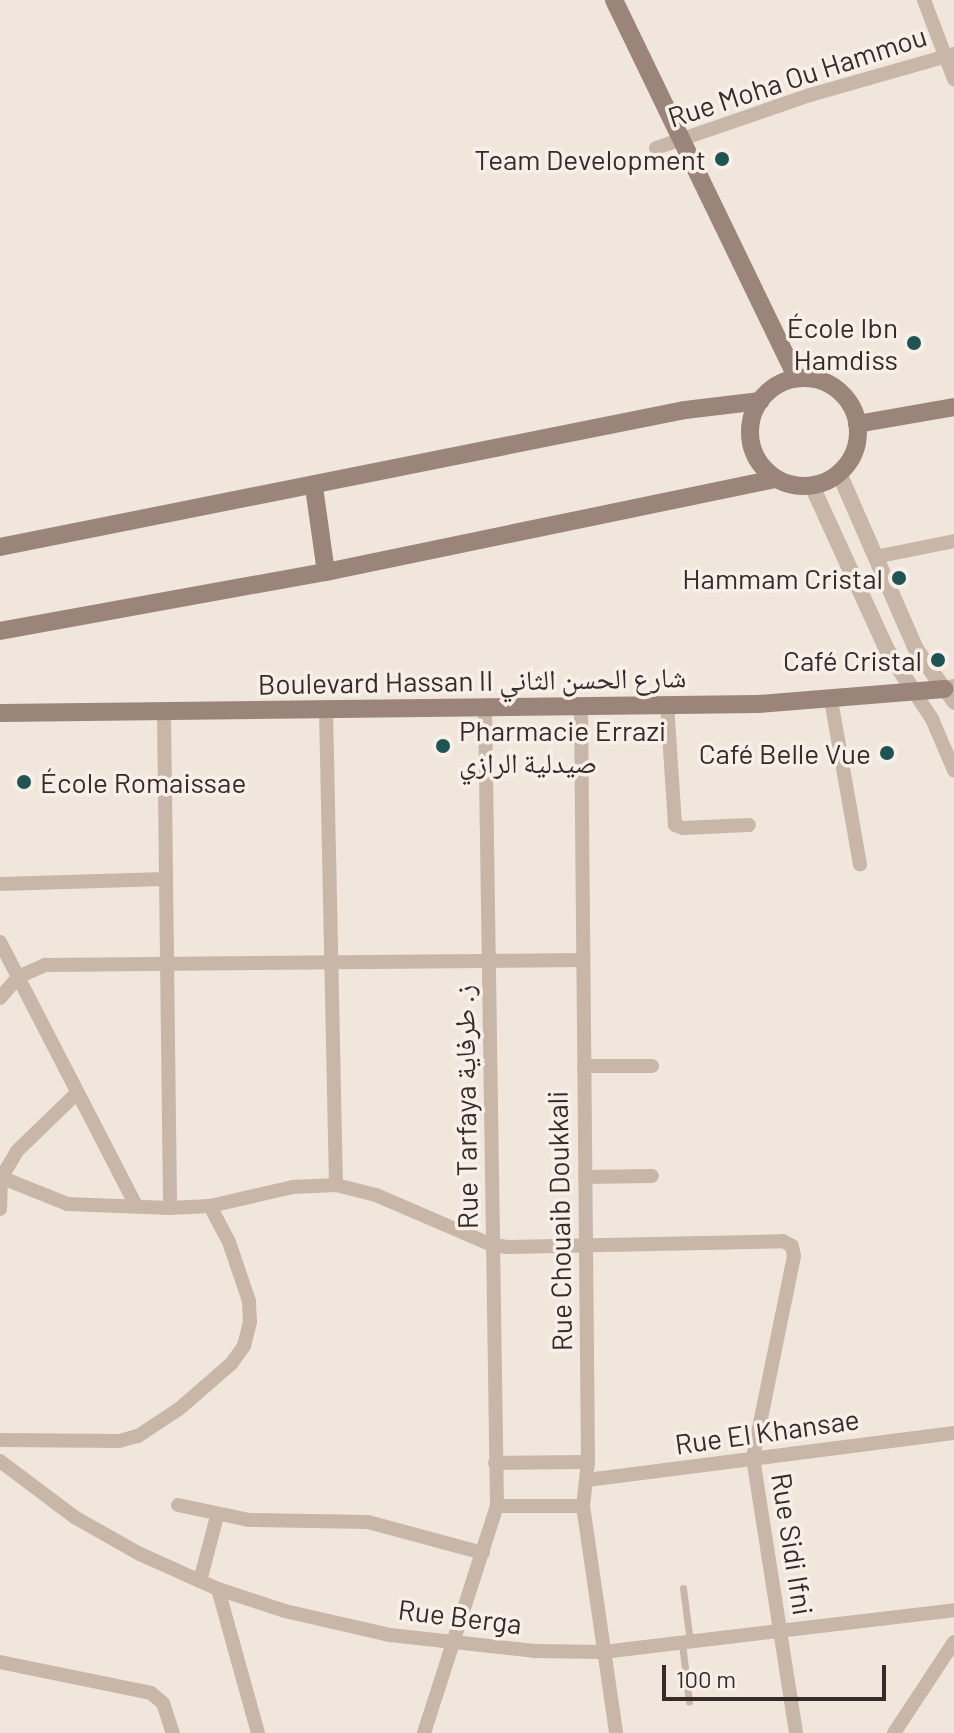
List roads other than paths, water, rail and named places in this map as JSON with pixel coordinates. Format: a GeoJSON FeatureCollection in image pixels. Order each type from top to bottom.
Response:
{"type":"FeatureCollection","features":[{"type":"Feature","properties":{"kind":"main road"},"geometry":{"type":"LineString","coordinates":[[614,0],[797,378]]}},
{"type":"Feature","properties":{"kind":"main road"},"geometry":{"type":"LineString","coordinates":[[797,378],[811,378],[836,389],[854,410],[857,424],[855,451],[839,473],[812,486],[794,485],[777,479],[757,458],[751,444],[750,429],[760,401],[783,382],[797,378]]}},
{"type":"Feature","properties":{"kind":"main road"},"geometry":{"type":"LineString","coordinates":[[0,547],[314,487],[685,410],[760,401]]}},
{"type":"Feature","properties":{"kind":"main road"},"geometry":{"type":"LineString","coordinates":[[857,424],[954,407]]}},
{"type":"Feature","properties":{"kind":"main road"},"geometry":{"type":"LineString","coordinates":[[0,631],[326,572],[777,479]]}},
{"type":"Feature","properties":{"kind":"main road"},"geometry":{"type":"LineString","coordinates":[[314,487],[326,572]]}},
{"type":"Feature","properties":{"kind":"main road","name":"Boulevard Hassan II شارع الحسن الثاني"},"geometry":{"type":"LineString","coordinates":[[0,713],[667,704],[831,700],[914,692],[951,693]]}},
{"type":"Feature","properties":{"kind":"street"},"geometry":{"type":"LineString","coordinates":[[924,0],[950,54],[954,79]]}},
{"type":"Feature","properties":{"kind":"street","name":"Rue Moha Ou Hammou"},"geometry":{"type":"LineString","coordinates":[[656,148],[810,95],[950,54]]}},
{"type":"Feature","properties":{"kind":"street"},"geometry":{"type":"LineString","coordinates":[[839,473],[908,633],[951,693]]}},
{"type":"Feature","properties":{"kind":"street"},"geometry":{"type":"LineString","coordinates":[[812,486],[886,648],[937,727],[954,770]]}},
{"type":"Feature","properties":{"kind":"street"},"geometry":{"type":"LineString","coordinates":[[875,557],[954,541]]}},
{"type":"Feature","properties":{"kind":"street"},"geometry":{"type":"LineString","coordinates":[[831,700],[860,864]]}},
{"type":"Feature","properties":{"kind":"street"},"geometry":{"type":"LineString","coordinates":[[667,704],[675,825],[683,828],[749,825]]}},
{"type":"Feature","properties":{"kind":"street","name":"Rue Chouaib Doukkali"},"geometry":{"type":"LineString","coordinates":[[581,705],[588,1462],[583,1506],[616,1733]]}},
{"type":"Feature","properties":{"kind":"street","name":"Rue Tarfaya ز. طرفاية"},"geometry":{"type":"LineString","coordinates":[[424,1733],[497,1506],[485,706]]}},
{"type":"Feature","properties":{"kind":"street"},"geometry":{"type":"LineString","coordinates":[[326,709],[336,1185]]}},
{"type":"Feature","properties":{"kind":"street"},"geometry":{"type":"LineString","coordinates":[[164,712],[170,1208]]}},
{"type":"Feature","properties":{"kind":"street"},"geometry":{"type":"LineString","coordinates":[[0,884],[165,879]]}},
{"type":"Feature","properties":{"kind":"street"},"geometry":{"type":"LineString","coordinates":[[0,942],[136,1205]]}},
{"type":"Feature","properties":{"kind":"street"},"geometry":{"type":"LineString","coordinates":[[0,998],[18,977],[45,965],[583,960]]}},
{"type":"Feature","properties":{"kind":"street"},"geometry":{"type":"LineString","coordinates":[[584,1066],[652,1066]]}},
{"type":"Feature","properties":{"kind":"street"},"geometry":{"type":"LineString","coordinates":[[0,1209],[1,1178],[27,1139],[76,1094]]}},
{"type":"Feature","properties":{"kind":"street"},"geometry":{"type":"LineString","coordinates":[[585,1177],[652,1176]]}},
{"type":"Feature","properties":{"kind":"street"},"geometry":{"type":"LineString","coordinates":[[1,1178],[67,1204],[170,1208],[210,1206],[270,1190],[336,1185],[376,1195],[492,1245],[783,1241],[792,1246],[794,1256],[753,1458]]}},
{"type":"Feature","properties":{"kind":"street"},"geometry":{"type":"LineString","coordinates":[[0,1440],[119,1441],[138,1436],[179,1409],[231,1364],[244,1346],[250,1322],[249,1301],[229,1242],[210,1206]]}},
{"type":"Feature","properties":{"kind":"street","name":"Rue El Khansae"},"geometry":{"type":"LineString","coordinates":[[587,1480],[954,1433]]}},
{"type":"Feature","properties":{"kind":"street","name":"Rue Sidi Ifni"},"geometry":{"type":"LineString","coordinates":[[753,1458],[796,1733]]}},
{"type":"Feature","properties":{"kind":"street","name":"Rue Berga"},"geometry":{"type":"LineString","coordinates":[[0,1461],[76,1518],[140,1554],[200,1581],[300,1614],[390,1635],[534,1651],[603,1652],[954,1610]]}},
{"type":"Feature","properties":{"kind":"street"},"geometry":{"type":"LineString","coordinates":[[495,1463],[588,1462]]}},
{"type":"Feature","properties":{"kind":"street"},"geometry":{"type":"LineString","coordinates":[[178,1505],[217,1516],[264,1521],[368,1522],[483,1553]]}},
{"type":"Feature","properties":{"kind":"street"},"geometry":{"type":"LineString","coordinates":[[497,1506],[583,1506]]}},
{"type":"Feature","properties":{"kind":"street"},"geometry":{"type":"LineString","coordinates":[[200,1581],[217,1516]]}},
{"type":"Feature","properties":{"kind":"street"},"geometry":{"type":"LineString","coordinates":[[218,1589],[258,1733]]}},
{"type":"Feature","properties":{"kind":"street"},"geometry":{"type":"LineString","coordinates":[[894,1733],[954,1642]]}},
{"type":"Feature","properties":{"kind":"street"},"geometry":{"type":"LineString","coordinates":[[0,1662],[151,1693],[163,1703],[173,1733]]}},
{"type":"Feature","properties":{"kind":"lane"},"geometry":{"type":"LineString","coordinates":[[683,1588],[689,1702]]}},
{"type":"Feature","properties":{"kind":"place","name":"Team Development"},"geometry":{"type":"Point","coordinates":[722,159]}},
{"type":"Feature","properties":{"kind":"place","name":"École Ibn Hamdiss"},"geometry":{"type":"Point","coordinates":[914,343]}},
{"type":"Feature","properties":{"kind":"place","name":"Hammam Cristal"},"geometry":{"type":"Point","coordinates":[899,578]}},
{"type":"Feature","properties":{"kind":"place","name":"Café Cristal"},"geometry":{"type":"Point","coordinates":[938,660]}},
{"type":"Feature","properties":{"kind":"place","name":"Pharmacie Errazi صيدلية الرازي"},"geometry":{"type":"Point","coordinates":[443,746]}},
{"type":"Feature","properties":{"kind":"place","name":"Café Belle Vue"},"geometry":{"type":"Point","coordinates":[887,753]}},
{"type":"Feature","properties":{"kind":"place","name":"École Romaissae"},"geometry":{"type":"Point","coordinates":[24,782]}}]}
